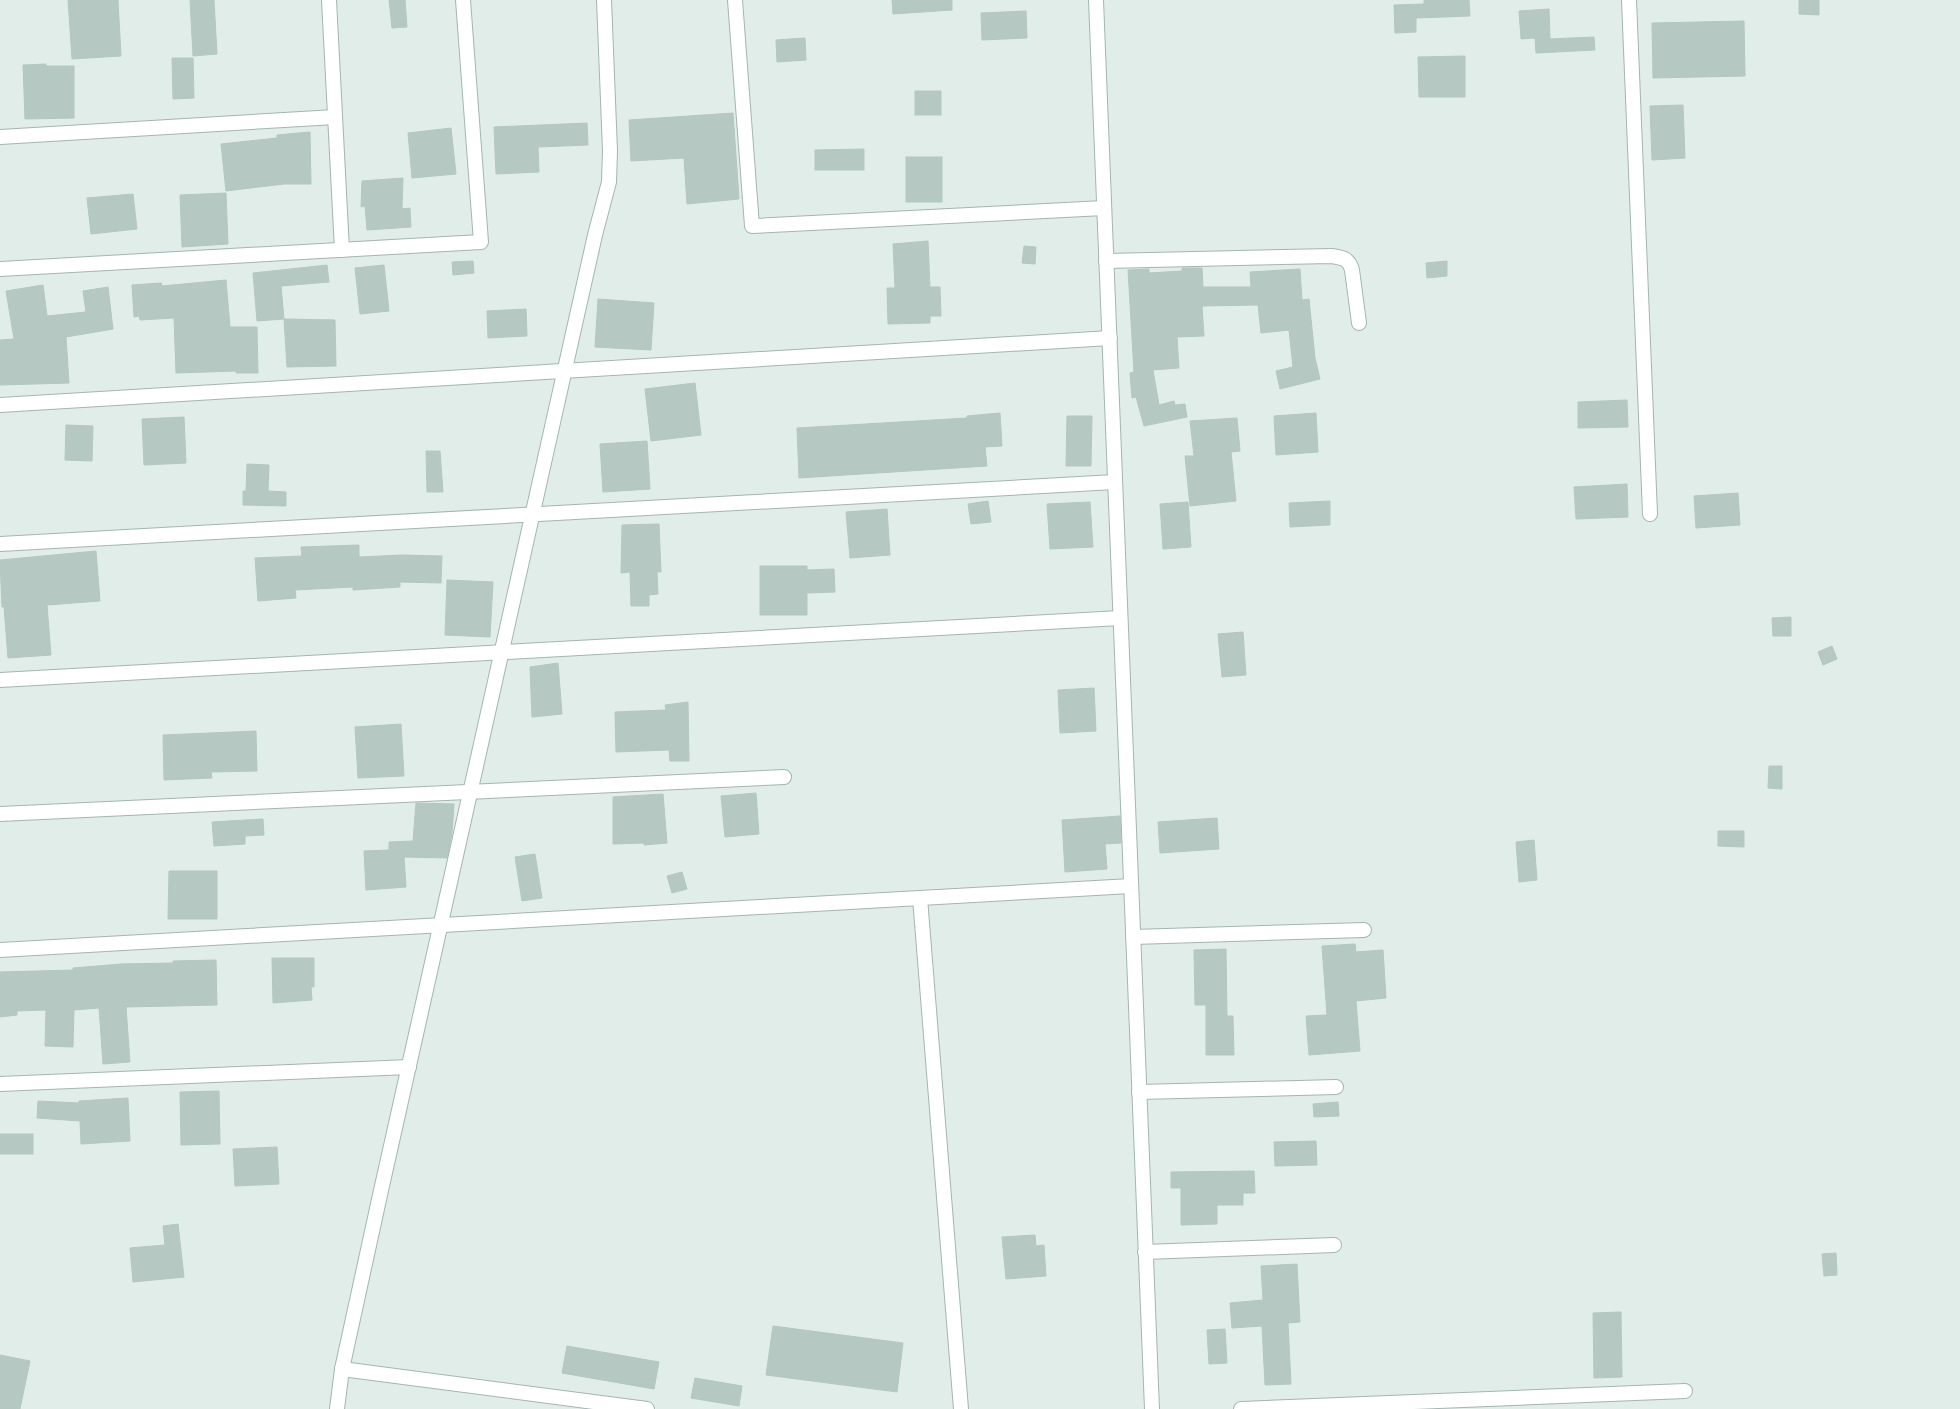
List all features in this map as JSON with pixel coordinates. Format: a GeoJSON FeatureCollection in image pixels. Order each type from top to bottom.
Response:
{"type":"FeatureCollection","features":[{"type":"Feature","properties":{"kind":"street"},"geometry":{"type":"LineString","coordinates":[[329,0],[342,250]]}},
{"type":"Feature","properties":{"kind":"street"},"geometry":{"type":"LineString","coordinates":[[0,269],[481,242],[463,0]]}},
{"type":"Feature","properties":{"kind":"street"},"geometry":{"type":"LineString","coordinates":[[336,1409],[342,1369],[608,182],[610,151],[604,0]]}},
{"type":"Feature","properties":{"kind":"street"},"geometry":{"type":"LineString","coordinates":[[735,0],[752,226],[1104,208]]}},
{"type":"Feature","properties":{"kind":"street"},"geometry":{"type":"LineString","coordinates":[[1096,0],[1152,1409]]}},
{"type":"Feature","properties":{"kind":"street"},"geometry":{"type":"LineString","coordinates":[[1629,0],[1650,514]]}},
{"type":"Feature","properties":{"kind":"street"},"geometry":{"type":"LineString","coordinates":[[0,137],[335,117]]}},
{"type":"Feature","properties":{"kind":"street"},"geometry":{"type":"LineString","coordinates":[[1106,261],[1332,256],[1344,258],[1350,263],[1352,270],[1359,322]]}},
{"type":"Feature","properties":{"kind":"street"},"geometry":{"type":"LineString","coordinates":[[0,405],[1110,338]]}},
{"type":"Feature","properties":{"kind":"street"},"geometry":{"type":"LineString","coordinates":[[0,544],[1115,482]]}},
{"type":"Feature","properties":{"kind":"street"},"geometry":{"type":"LineString","coordinates":[[0,680],[1120,618]]}},
{"type":"Feature","properties":{"kind":"street"},"geometry":{"type":"LineString","coordinates":[[0,814],[471,793],[784,776]]}},
{"type":"Feature","properties":{"kind":"street"},"geometry":{"type":"LineString","coordinates":[[0,950],[1131,886]]}},
{"type":"Feature","properties":{"kind":"street"},"geometry":{"type":"LineString","coordinates":[[920,898],[961,1409]]}},
{"type":"Feature","properties":{"kind":"street"},"geometry":{"type":"LineString","coordinates":[[1133,937],[1364,930]]}},
{"type":"Feature","properties":{"kind":"street"},"geometry":{"type":"LineString","coordinates":[[0,1084],[410,1067]]}},
{"type":"Feature","properties":{"kind":"street"},"geometry":{"type":"LineString","coordinates":[[1139,1092],[1336,1087]]}},
{"type":"Feature","properties":{"kind":"street"},"geometry":{"type":"LineString","coordinates":[[1145,1252],[1334,1245]]}},
{"type":"Feature","properties":{"kind":"street"},"geometry":{"type":"LineString","coordinates":[[342,1369],[647,1409]]}},
{"type":"Feature","properties":{"kind":"street"},"geometry":{"type":"LineString","coordinates":[[1241,1409],[1686,1391]]}},
{"type":"Feature","properties":{"kind":"building"},"geometry":{"type":"Polygon","coordinates":[[[68,0],[118,0],[121,56],[72,59],[68,0]]]}},
{"type":"Feature","properties":{"kind":"building"},"geometry":{"type":"Polygon","coordinates":[[[190,0],[214,0],[217,54],[193,56],[190,0]]]}},
{"type":"Feature","properties":{"kind":"building"},"geometry":{"type":"Polygon","coordinates":[[[389,0],[405,0],[407,27],[392,28],[389,0]]]}},
{"type":"Feature","properties":{"kind":"building"},"geometry":{"type":"Polygon","coordinates":[[[892,0],[952,0],[952,10],[893,14],[892,0]]]}},
{"type":"Feature","properties":{"kind":"building"},"geometry":{"type":"Polygon","coordinates":[[[1424,0],[1469,0],[1470,16],[1416,18],[1416,32],[1395,33],[1394,5],[1424,4],[1424,0]]]}},
{"type":"Feature","properties":{"kind":"building"},"geometry":{"type":"Polygon","coordinates":[[[1799,0],[1819,0],[1819,15],[1799,14],[1799,0]]]}},
{"type":"Feature","properties":{"kind":"building"},"geometry":{"type":"Polygon","coordinates":[[[1549,9],[1550,39],[1594,37],[1595,50],[1536,53],[1535,38],[1521,39],[1519,11],[1549,9]]]}},
{"type":"Feature","properties":{"kind":"building"},"geometry":{"type":"Polygon","coordinates":[[[1026,11],[1027,38],[982,40],[981,13],[1026,11]]]}},
{"type":"Feature","properties":{"kind":"building"},"geometry":{"type":"Polygon","coordinates":[[[1744,21],[1745,76],[1653,78],[1652,23],[1744,21]]]}},
{"type":"Feature","properties":{"kind":"building"},"geometry":{"type":"Polygon","coordinates":[[[805,38],[806,60],[777,62],[776,40],[805,38]]]}},
{"type":"Feature","properties":{"kind":"building"},"geometry":{"type":"Polygon","coordinates":[[[1465,56],[1465,97],[1419,97],[1418,57],[1465,56]]]}},
{"type":"Feature","properties":{"kind":"building"},"geometry":{"type":"Polygon","coordinates":[[[172,58],[193,58],[194,98],[173,99],[172,58]]]}},
{"type":"Feature","properties":{"kind":"building"},"geometry":{"type":"Polygon","coordinates":[[[46,64],[46,66],[74,66],[74,118],[25,119],[23,65],[46,64]]]}},
{"type":"Feature","properties":{"kind":"building"},"geometry":{"type":"Polygon","coordinates":[[[915,91],[941,91],[941,115],[915,115],[915,91]]]}},
{"type":"Feature","properties":{"kind":"building"},"geometry":{"type":"Polygon","coordinates":[[[1683,105],[1685,158],[1652,160],[1650,106],[1683,105]]]}},
{"type":"Feature","properties":{"kind":"building"},"geometry":{"type":"Polygon","coordinates":[[[733,113],[739,199],[687,204],[684,158],[631,161],[629,120],[733,113]]]}},
{"type":"Feature","properties":{"kind":"building"},"geometry":{"type":"Polygon","coordinates":[[[587,123],[588,145],[538,147],[539,172],[496,174],[494,127],[587,123]]]}},
{"type":"Feature","properties":{"kind":"building"},"geometry":{"type":"Polygon","coordinates":[[[451,128],[456,174],[412,178],[408,133],[451,128]]]}},
{"type":"Feature","properties":{"kind":"building"},"geometry":{"type":"Polygon","coordinates":[[[310,132],[311,184],[284,184],[226,191],[221,144],[277,138],[277,135],[310,132]]]}},
{"type":"Feature","properties":{"kind":"building"},"geometry":{"type":"Polygon","coordinates":[[[864,149],[864,170],[815,170],[815,150],[864,149]]]}},
{"type":"Feature","properties":{"kind":"building"},"geometry":{"type":"Polygon","coordinates":[[[906,157],[942,157],[942,202],[906,202],[906,157]]]}},
{"type":"Feature","properties":{"kind":"building"},"geometry":{"type":"Polygon","coordinates":[[[403,178],[402,209],[410,208],[411,227],[367,230],[365,206],[361,207],[362,181],[403,178]]]}},
{"type":"Feature","properties":{"kind":"building"},"geometry":{"type":"Polygon","coordinates":[[[226,193],[228,244],[182,247],[180,195],[226,193]]]}},
{"type":"Feature","properties":{"kind":"building"},"geometry":{"type":"Polygon","coordinates":[[[133,194],[137,229],[91,234],[87,198],[133,194]]]}},
{"type":"Feature","properties":{"kind":"building"},"geometry":{"type":"Polygon","coordinates":[[[928,241],[930,287],[940,287],[941,316],[930,316],[930,323],[888,324],[887,288],[895,288],[893,244],[928,241]]]}},
{"type":"Feature","properties":{"kind":"building"},"geometry":{"type":"Polygon","coordinates":[[[1024,246],[1036,247],[1035,264],[1022,263],[1024,246]]]}},
{"type":"Feature","properties":{"kind":"building"},"geometry":{"type":"Polygon","coordinates":[[[473,261],[474,273],[453,275],[452,262],[473,261]]]}},
{"type":"Feature","properties":{"kind":"building"},"geometry":{"type":"Polygon","coordinates":[[[1447,261],[1447,276],[1427,278],[1426,263],[1447,261]]]}},
{"type":"Feature","properties":{"kind":"building"},"geometry":{"type":"Polygon","coordinates":[[[327,265],[329,282],[281,286],[284,319],[257,321],[253,273],[327,265]]]}},
{"type":"Feature","properties":{"kind":"building"},"geometry":{"type":"Polygon","coordinates":[[[384,265],[389,311],[360,314],[355,268],[384,265]]]}},
{"type":"Feature","properties":{"kind":"building"},"geometry":{"type":"Polygon","coordinates":[[[1182,268],[1202,268],[1203,287],[1251,287],[1250,272],[1300,269],[1302,300],[1309,299],[1315,358],[1320,379],[1280,389],[1276,371],[1293,367],[1289,330],[1261,333],[1258,305],[1202,306],[1204,336],[1177,337],[1179,368],[1153,370],[1159,405],[1174,401],[1175,405],[1185,404],[1187,417],[1144,426],[1136,397],[1132,398],[1130,373],[1134,372],[1128,270],[1149,269],[1149,273],[1182,271],[1182,268]]]}},
{"type":"Feature","properties":{"kind":"building"},"geometry":{"type":"Polygon","coordinates":[[[226,280],[230,327],[257,327],[258,373],[236,373],[236,371],[176,373],[174,318],[140,320],[139,316],[134,317],[132,285],[161,283],[162,286],[226,280]]]}},
{"type":"Feature","properties":{"kind":"building"},"geometry":{"type":"Polygon","coordinates":[[[43,285],[47,316],[86,312],[83,291],[108,287],[113,329],[66,337],[69,383],[0,385],[0,340],[14,339],[6,291],[43,285]]]}},
{"type":"Feature","properties":{"kind":"building"},"geometry":{"type":"Polygon","coordinates":[[[598,299],[654,303],[651,350],[595,347],[598,299]]]}},
{"type":"Feature","properties":{"kind":"building"},"geometry":{"type":"Polygon","coordinates":[[[526,309],[527,336],[488,338],[487,311],[526,309]]]}},
{"type":"Feature","properties":{"kind":"building"},"geometry":{"type":"Polygon","coordinates":[[[284,319],[335,320],[336,366],[287,367],[284,319]]]}},
{"type":"Feature","properties":{"kind":"building"},"geometry":{"type":"Polygon","coordinates":[[[695,383],[701,435],[651,441],[645,389],[695,383]]]}},
{"type":"Feature","properties":{"kind":"building"},"geometry":{"type":"Polygon","coordinates":[[[1627,400],[1628,427],[1578,428],[1578,402],[1627,400]]]}},
{"type":"Feature","properties":{"kind":"building"},"geometry":{"type":"Polygon","coordinates":[[[1000,413],[1002,446],[985,447],[987,466],[799,478],[797,428],[967,418],[967,416],[1000,413]]]}},
{"type":"Feature","properties":{"kind":"building"},"geometry":{"type":"Polygon","coordinates":[[[1316,413],[1318,452],[1276,455],[1274,416],[1316,413]]]}},
{"type":"Feature","properties":{"kind":"building"},"geometry":{"type":"Polygon","coordinates":[[[1067,416],[1092,416],[1091,466],[1066,466],[1067,416]]]}},
{"type":"Feature","properties":{"kind":"building"},"geometry":{"type":"Polygon","coordinates":[[[184,417],[186,463],[144,465],[142,419],[184,417]]]}},
{"type":"Feature","properties":{"kind":"building"},"geometry":{"type":"Polygon","coordinates":[[[1237,418],[1240,451],[1231,452],[1236,501],[1190,506],[1185,456],[1194,456],[1190,421],[1237,418]]]}},
{"type":"Feature","properties":{"kind":"building"},"geometry":{"type":"Polygon","coordinates":[[[66,425],[93,426],[92,461],[65,460],[66,425]]]}},
{"type":"Feature","properties":{"kind":"building"},"geometry":{"type":"Polygon","coordinates":[[[647,441],[650,489],[603,492],[600,444],[647,441]]]}},
{"type":"Feature","properties":{"kind":"building"},"geometry":{"type":"Polygon","coordinates":[[[426,451],[440,451],[443,492],[427,492],[426,451]]]}},
{"type":"Feature","properties":{"kind":"building"},"geometry":{"type":"Polygon","coordinates":[[[247,464],[269,465],[268,491],[286,492],[286,506],[243,505],[243,491],[246,491],[247,464]]]}},
{"type":"Feature","properties":{"kind":"building"},"geometry":{"type":"Polygon","coordinates":[[[1627,484],[1628,517],[1576,519],[1574,487],[1627,484]]]}},
{"type":"Feature","properties":{"kind":"building"},"geometry":{"type":"Polygon","coordinates":[[[1738,493],[1740,525],[1696,528],[1694,496],[1738,493]]]}},
{"type":"Feature","properties":{"kind":"building"},"geometry":{"type":"Polygon","coordinates":[[[988,501],[991,522],[971,524],[968,504],[988,501]]]}},
{"type":"Feature","properties":{"kind":"building"},"geometry":{"type":"Polygon","coordinates":[[[1330,501],[1330,525],[1290,527],[1289,503],[1330,501]]]}},
{"type":"Feature","properties":{"kind":"building"},"geometry":{"type":"Polygon","coordinates":[[[1090,502],[1093,547],[1050,549],[1047,504],[1090,502]]]}},
{"type":"Feature","properties":{"kind":"building"},"geometry":{"type":"Polygon","coordinates":[[[1188,502],[1191,547],[1163,549],[1160,504],[1188,502]]]}},
{"type":"Feature","properties":{"kind":"building"},"geometry":{"type":"Polygon","coordinates":[[[887,509],[890,555],[850,558],[846,512],[887,509]]]}},
{"type":"Feature","properties":{"kind":"building"},"geometry":{"type":"Polygon","coordinates":[[[659,524],[661,572],[657,572],[658,594],[649,595],[649,606],[631,606],[630,572],[621,573],[622,525],[659,524]]]}},
{"type":"Feature","properties":{"kind":"building"},"geometry":{"type":"Polygon","coordinates":[[[359,545],[359,557],[442,556],[441,583],[400,582],[400,587],[353,590],[353,587],[295,590],[296,598],[258,601],[255,558],[302,556],[301,547],[359,545]]]}},
{"type":"Feature","properties":{"kind":"building"},"geometry":{"type":"Polygon","coordinates":[[[96,551],[100,601],[47,605],[51,655],[8,658],[4,607],[2,607],[0,560],[96,551]]]}},
{"type":"Feature","properties":{"kind":"building"},"geometry":{"type":"Polygon","coordinates":[[[760,566],[807,566],[807,570],[834,569],[835,592],[807,593],[807,615],[760,615],[760,566]]]}},
{"type":"Feature","properties":{"kind":"building"},"geometry":{"type":"Polygon","coordinates":[[[447,580],[493,582],[490,637],[445,635],[447,580]]]}},
{"type":"Feature","properties":{"kind":"building"},"geometry":{"type":"Polygon","coordinates":[[[1791,617],[1791,636],[1773,636],[1772,618],[1791,617]]]}},
{"type":"Feature","properties":{"kind":"building"},"geometry":{"type":"Polygon","coordinates":[[[1243,632],[1246,675],[1222,677],[1218,634],[1243,632]]]}},
{"type":"Feature","properties":{"kind":"building"},"geometry":{"type":"Polygon","coordinates":[[[1832,646],[1837,659],[1823,665],[1818,652],[1832,646]]]}},
{"type":"Feature","properties":{"kind":"building"},"geometry":{"type":"Polygon","coordinates":[[[558,663],[562,714],[532,717],[530,667],[558,663]]]}},
{"type":"Feature","properties":{"kind":"building"},"geometry":{"type":"Polygon","coordinates":[[[1094,688],[1096,731],[1060,733],[1058,690],[1094,688]]]}},
{"type":"Feature","properties":{"kind":"building"},"geometry":{"type":"Polygon","coordinates":[[[688,702],[689,761],[670,761],[669,750],[616,752],[615,712],[666,710],[665,705],[688,702]]]}},
{"type":"Feature","properties":{"kind":"building"},"geometry":{"type":"Polygon","coordinates":[[[401,724],[404,776],[358,778],[355,727],[401,724]]]}},
{"type":"Feature","properties":{"kind":"building"},"geometry":{"type":"Polygon","coordinates":[[[256,731],[257,771],[211,772],[212,778],[164,780],[163,735],[256,731]]]}},
{"type":"Feature","properties":{"kind":"building"},"geometry":{"type":"Polygon","coordinates":[[[1769,766],[1782,766],[1782,789],[1768,788],[1769,766]]]}},
{"type":"Feature","properties":{"kind":"building"},"geometry":{"type":"Polygon","coordinates":[[[756,793],[759,834],[725,837],[721,796],[756,793]]]}},
{"type":"Feature","properties":{"kind":"building"},"geometry":{"type":"Polygon","coordinates":[[[663,794],[667,843],[644,845],[644,843],[613,844],[613,797],[663,794]]]}},
{"type":"Feature","properties":{"kind":"building"},"geometry":{"type":"Polygon","coordinates":[[[416,803],[454,804],[452,833],[447,858],[404,857],[406,887],[366,890],[364,851],[389,850],[389,842],[413,841],[416,803]]]}},
{"type":"Feature","properties":{"kind":"building"},"geometry":{"type":"Polygon","coordinates":[[[1120,816],[1121,843],[1105,844],[1107,869],[1065,872],[1062,820],[1120,816]]]}},
{"type":"Feature","properties":{"kind":"building"},"geometry":{"type":"Polygon","coordinates":[[[1217,818],[1219,849],[1160,853],[1158,822],[1217,818]]]}},
{"type":"Feature","properties":{"kind":"building"},"geometry":{"type":"Polygon","coordinates":[[[263,819],[264,835],[245,836],[245,844],[214,846],[212,822],[263,819]]]}},
{"type":"Feature","properties":{"kind":"building"},"geometry":{"type":"Polygon","coordinates":[[[1718,831],[1744,831],[1744,847],[1718,846],[1718,831]]]}},
{"type":"Feature","properties":{"kind":"building"},"geometry":{"type":"Polygon","coordinates":[[[1534,840],[1537,880],[1519,882],[1516,842],[1534,840]]]}},
{"type":"Feature","properties":{"kind":"building"},"geometry":{"type":"Polygon","coordinates":[[[535,854],[542,898],[522,901],[515,857],[535,854]]]}},
{"type":"Feature","properties":{"kind":"building"},"geometry":{"type":"Polygon","coordinates":[[[169,871],[217,871],[217,919],[168,919],[169,871]]]}},
{"type":"Feature","properties":{"kind":"building"},"geometry":{"type":"Polygon","coordinates":[[[682,872],[687,889],[672,893],[667,876],[682,872]]]}},
{"type":"Feature","properties":{"kind":"building"},"geometry":{"type":"Polygon","coordinates":[[[1355,944],[1356,952],[1383,950],[1386,998],[1356,1001],[1360,1051],[1309,1055],[1306,1016],[1327,1015],[1322,946],[1355,944]]]}},
{"type":"Feature","properties":{"kind":"building"},"geometry":{"type":"Polygon","coordinates":[[[1226,949],[1227,1016],[1233,1016],[1234,1055],[1206,1055],[1206,1005],[1195,1005],[1194,950],[1226,949]]]}},
{"type":"Feature","properties":{"kind":"building"},"geometry":{"type":"Polygon","coordinates":[[[272,958],[314,958],[314,987],[311,987],[312,1000],[273,1003],[272,958]]]}},
{"type":"Feature","properties":{"kind":"building"},"geometry":{"type":"Polygon","coordinates":[[[216,960],[217,1005],[126,1007],[130,1062],[103,1064],[99,1008],[74,1010],[73,1047],[45,1046],[46,1010],[17,1011],[17,1015],[0,1017],[0,972],[73,970],[73,968],[121,964],[216,960]]]}},
{"type":"Feature","properties":{"kind":"building"},"geometry":{"type":"Polygon","coordinates":[[[219,1091],[220,1144],[181,1145],[180,1092],[219,1091]]]}},
{"type":"Feature","properties":{"kind":"building"},"geometry":{"type":"Polygon","coordinates":[[[128,1098],[130,1141],[81,1144],[80,1121],[37,1118],[38,1101],[79,1103],[79,1101],[128,1098]]]}},
{"type":"Feature","properties":{"kind":"building"},"geometry":{"type":"Polygon","coordinates":[[[1338,1102],[1339,1116],[1314,1117],[1313,1104],[1338,1102]]]}},
{"type":"Feature","properties":{"kind":"building"},"geometry":{"type":"Polygon","coordinates":[[[0,1134],[33,1134],[33,1154],[0,1154],[0,1134]]]}},
{"type":"Feature","properties":{"kind":"building"},"geometry":{"type":"Polygon","coordinates":[[[1316,1141],[1317,1165],[1275,1166],[1274,1142],[1316,1141]]]}},
{"type":"Feature","properties":{"kind":"building"},"geometry":{"type":"Polygon","coordinates":[[[277,1147],[279,1184],[235,1186],[233,1149],[277,1147]]]}},
{"type":"Feature","properties":{"kind":"building"},"geometry":{"type":"Polygon","coordinates":[[[1254,1171],[1255,1193],[1243,1193],[1243,1205],[1217,1205],[1217,1224],[1181,1225],[1181,1188],[1171,1188],[1171,1172],[1254,1171]]]}},
{"type":"Feature","properties":{"kind":"building"},"geometry":{"type":"Polygon","coordinates":[[[178,1224],[184,1277],[133,1282],[130,1248],[165,1245],[163,1226],[178,1224]]]}},
{"type":"Feature","properties":{"kind":"building"},"geometry":{"type":"Polygon","coordinates":[[[1035,1235],[1036,1246],[1044,1245],[1046,1276],[1006,1279],[1002,1237],[1035,1235]]]}},
{"type":"Feature","properties":{"kind":"building"},"geometry":{"type":"Polygon","coordinates":[[[1836,1253],[1837,1275],[1824,1276],[1822,1254],[1836,1253]]]}},
{"type":"Feature","properties":{"kind":"building"},"geometry":{"type":"Polygon","coordinates":[[[1297,1264],[1300,1322],[1288,1323],[1291,1384],[1265,1385],[1262,1326],[1232,1328],[1230,1303],[1263,1300],[1261,1266],[1297,1264]]]}},
{"type":"Feature","properties":{"kind":"building"},"geometry":{"type":"Polygon","coordinates":[[[1621,1312],[1622,1377],[1594,1378],[1593,1313],[1621,1312]]]}},
{"type":"Feature","properties":{"kind":"building"},"geometry":{"type":"Polygon","coordinates":[[[773,1326],[903,1343],[897,1392],[766,1375],[773,1326]]]}},
{"type":"Feature","properties":{"kind":"building"},"geometry":{"type":"Polygon","coordinates":[[[1225,1329],[1227,1363],[1209,1364],[1207,1330],[1225,1329]]]}},
{"type":"Feature","properties":{"kind":"building"},"geometry":{"type":"Polygon","coordinates":[[[567,1346],[659,1362],[654,1389],[562,1373],[567,1346]]]}},
{"type":"Feature","properties":{"kind":"building"},"geometry":{"type":"Polygon","coordinates":[[[0,1355],[30,1361],[20,1409],[0,1409],[0,1355]]]}},
{"type":"Feature","properties":{"kind":"building"},"geometry":{"type":"Polygon","coordinates":[[[695,1378],[742,1386],[739,1406],[691,1398],[695,1378]]]}}]}
